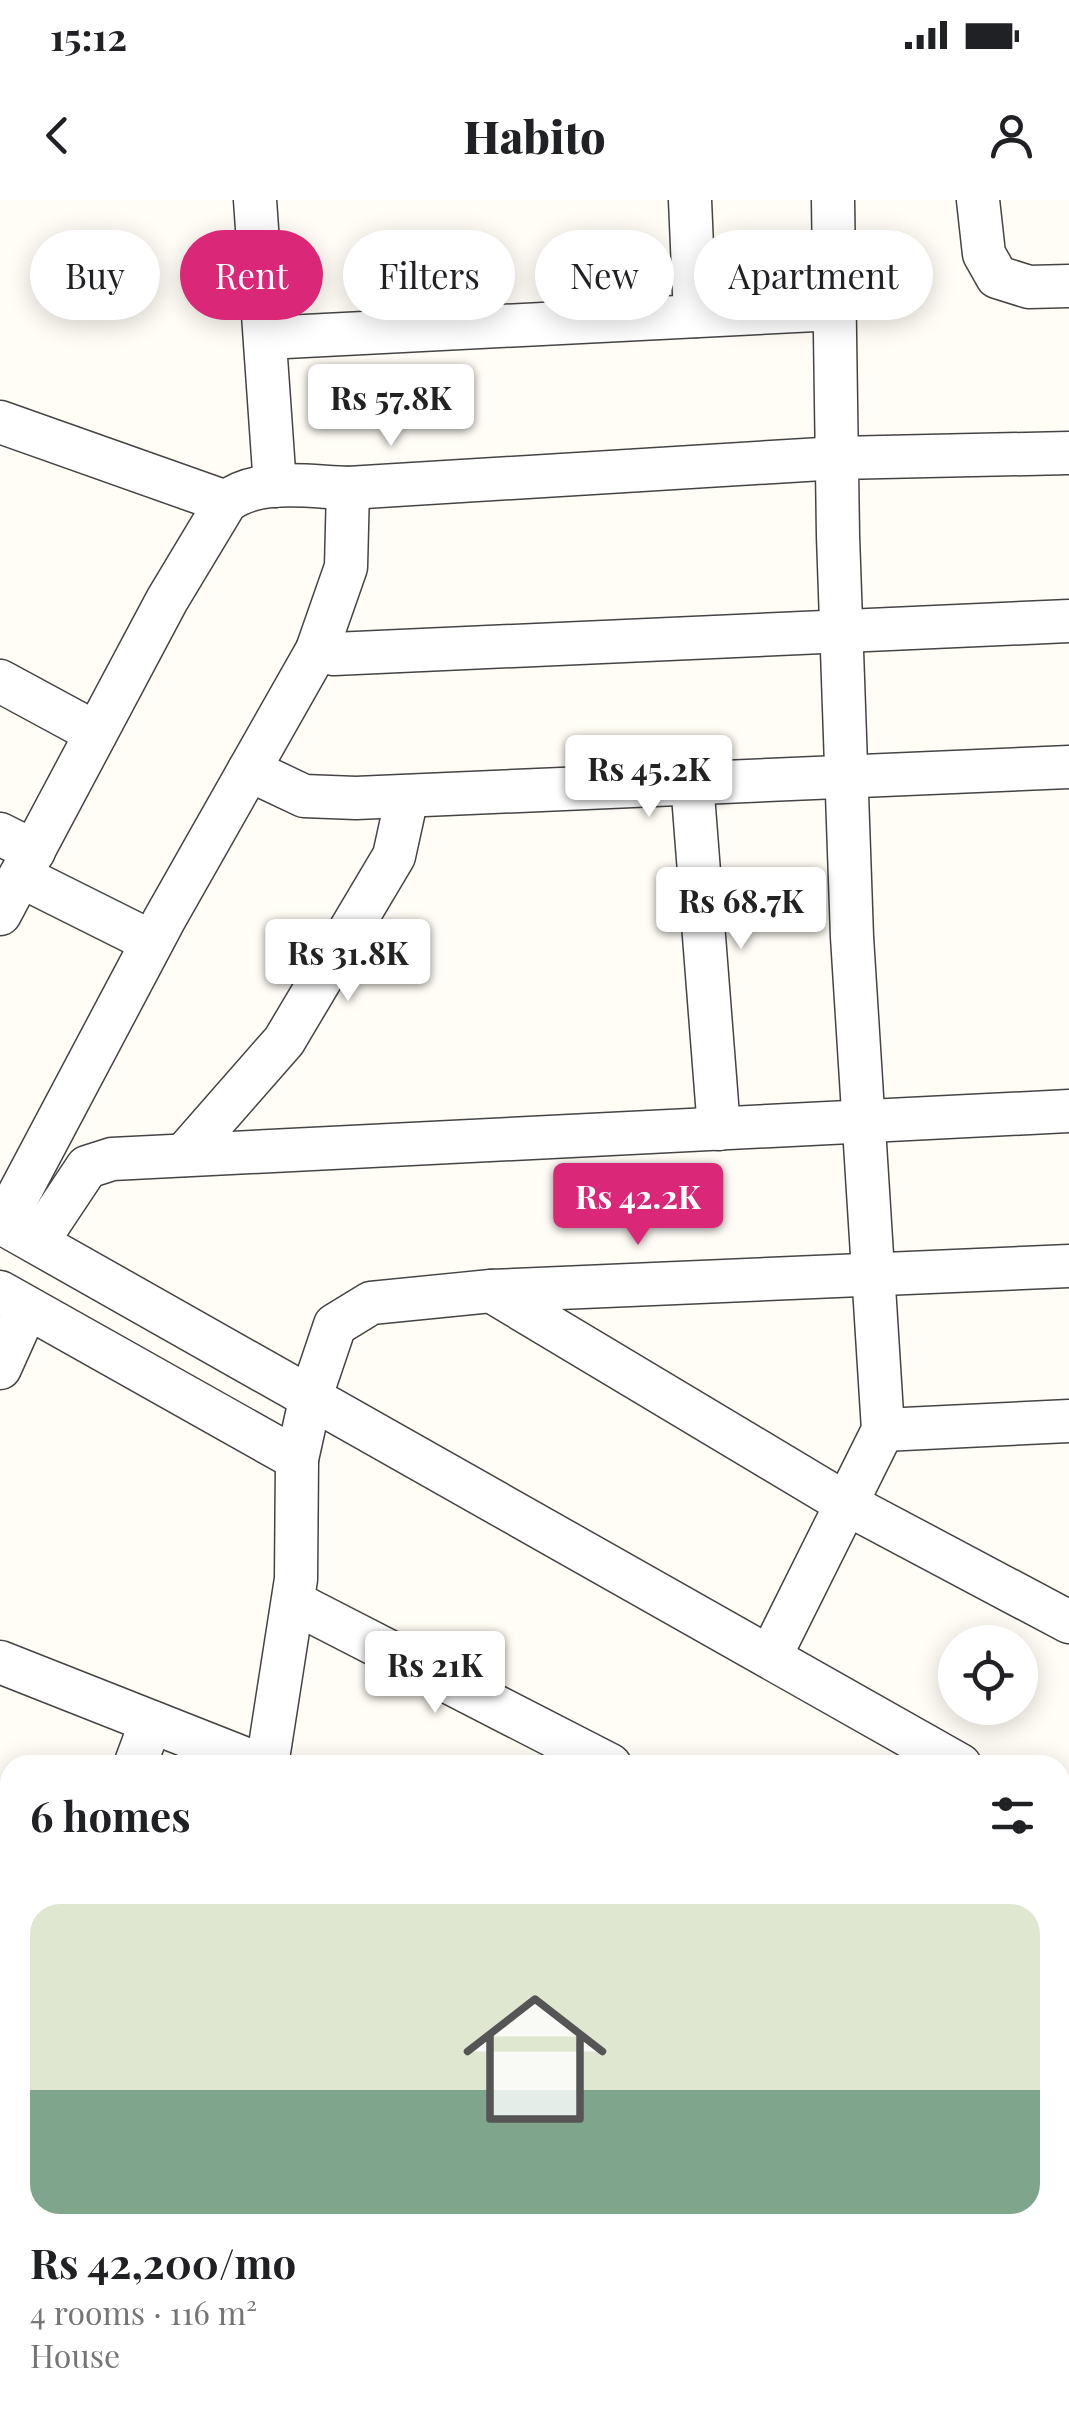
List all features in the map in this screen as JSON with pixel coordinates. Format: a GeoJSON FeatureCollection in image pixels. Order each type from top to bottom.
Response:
{"type":"FeatureCollection","features":[{"type":"Feature","properties":{"kind":"street"},"geometry":{"type":"LineString","coordinates":[[255,200],[275,486]]}},
{"type":"Feature","properties":{"kind":"street"},"geometry":{"type":"LineString","coordinates":[[690,200],[694,293]]}},
{"type":"Feature","properties":{"kind":"street"},"geometry":{"type":"LineString","coordinates":[[832,200],[833,230]]}},
{"type":"Feature","properties":{"kind":"street"},"geometry":{"type":"LineString","coordinates":[[978,200],[984,254],[997,277],[1029,287],[1069,286]]}},
{"type":"Feature","properties":{"kind":"street"},"geometry":{"type":"LineString","coordinates":[[266,338],[694,316]]}},
{"type":"Feature","properties":{"kind":"street"},"geometry":{"type":"LineString","coordinates":[[770,1657],[882,1430],[847,775],[835,320]]}},
{"type":"Feature","properties":{"kind":"street"},"geometry":{"type":"LineString","coordinates":[[0,422],[226,502]]}},
{"type":"Feature","properties":{"kind":"street"},"geometry":{"type":"LineString","coordinates":[[0,914],[18,854],[96,733],[226,502],[236,494],[275,486],[348,488],[838,458],[1069,454]]}},
{"type":"Feature","properties":{"kind":"street"},"geometry":{"type":"LineString","coordinates":[[13,1230],[152,942],[317,650],[346,566],[348,488]]}},
{"type":"Feature","properties":{"kind":"street"},"geometry":{"type":"LineString","coordinates":[[317,650],[334,654],[1069,621]]}},
{"type":"Feature","properties":{"kind":"street"},"geometry":{"type":"LineString","coordinates":[[0,682],[96,733]]}},
{"type":"Feature","properties":{"kind":"street"},"geometry":{"type":"LineString","coordinates":[[249,770],[304,796],[407,797],[1069,767]]}},
{"type":"Feature","properties":{"kind":"street"},"geometry":{"type":"LineString","coordinates":[[692,782],[719,1129]]}},
{"type":"Feature","properties":{"kind":"street"},"geometry":{"type":"LineString","coordinates":[[184,1155],[284,1042],[394,856],[407,797]]}},
{"type":"Feature","properties":{"kind":"street"},"geometry":{"type":"LineString","coordinates":[[18,854],[152,942]]}},
{"type":"Feature","properties":{"kind":"street"},"geometry":{"type":"LineString","coordinates":[[13,1230],[88,1167],[112,1159],[1069,1112]]}},
{"type":"Feature","properties":{"kind":"street"},"geometry":{"type":"LineString","coordinates":[[13,1230],[942,1755]]}},
{"type":"Feature","properties":{"kind":"street"},"geometry":{"type":"LineString","coordinates":[[266,1755],[293,1602],[297,1459],[311,1396],[335,1324],[372,1303],[492,1291],[874,1278],[1069,1266]]}},
{"type":"Feature","properties":{"kind":"street"},"geometry":{"type":"LineString","coordinates":[[492,1291],[846,1503],[1069,1622]]}},
{"type":"Feature","properties":{"kind":"street"},"geometry":{"type":"LineString","coordinates":[[0,1368],[14,1300],[297,1459]]}},
{"type":"Feature","properties":{"kind":"street"},"geometry":{"type":"LineString","coordinates":[[882,1430],[1069,1422]]}},
{"type":"Feature","properties":{"kind":"street"},"geometry":{"type":"LineString","coordinates":[[293,1602],[591,1755]]}},
{"type":"Feature","properties":{"kind":"street"},"geometry":{"type":"LineString","coordinates":[[0,1662],[238,1755]]}},
{"type":"Feature","properties":{"kind":"street"},"geometry":{"type":"LineString","coordinates":[[139,1755],[151,1722]]}}]}
